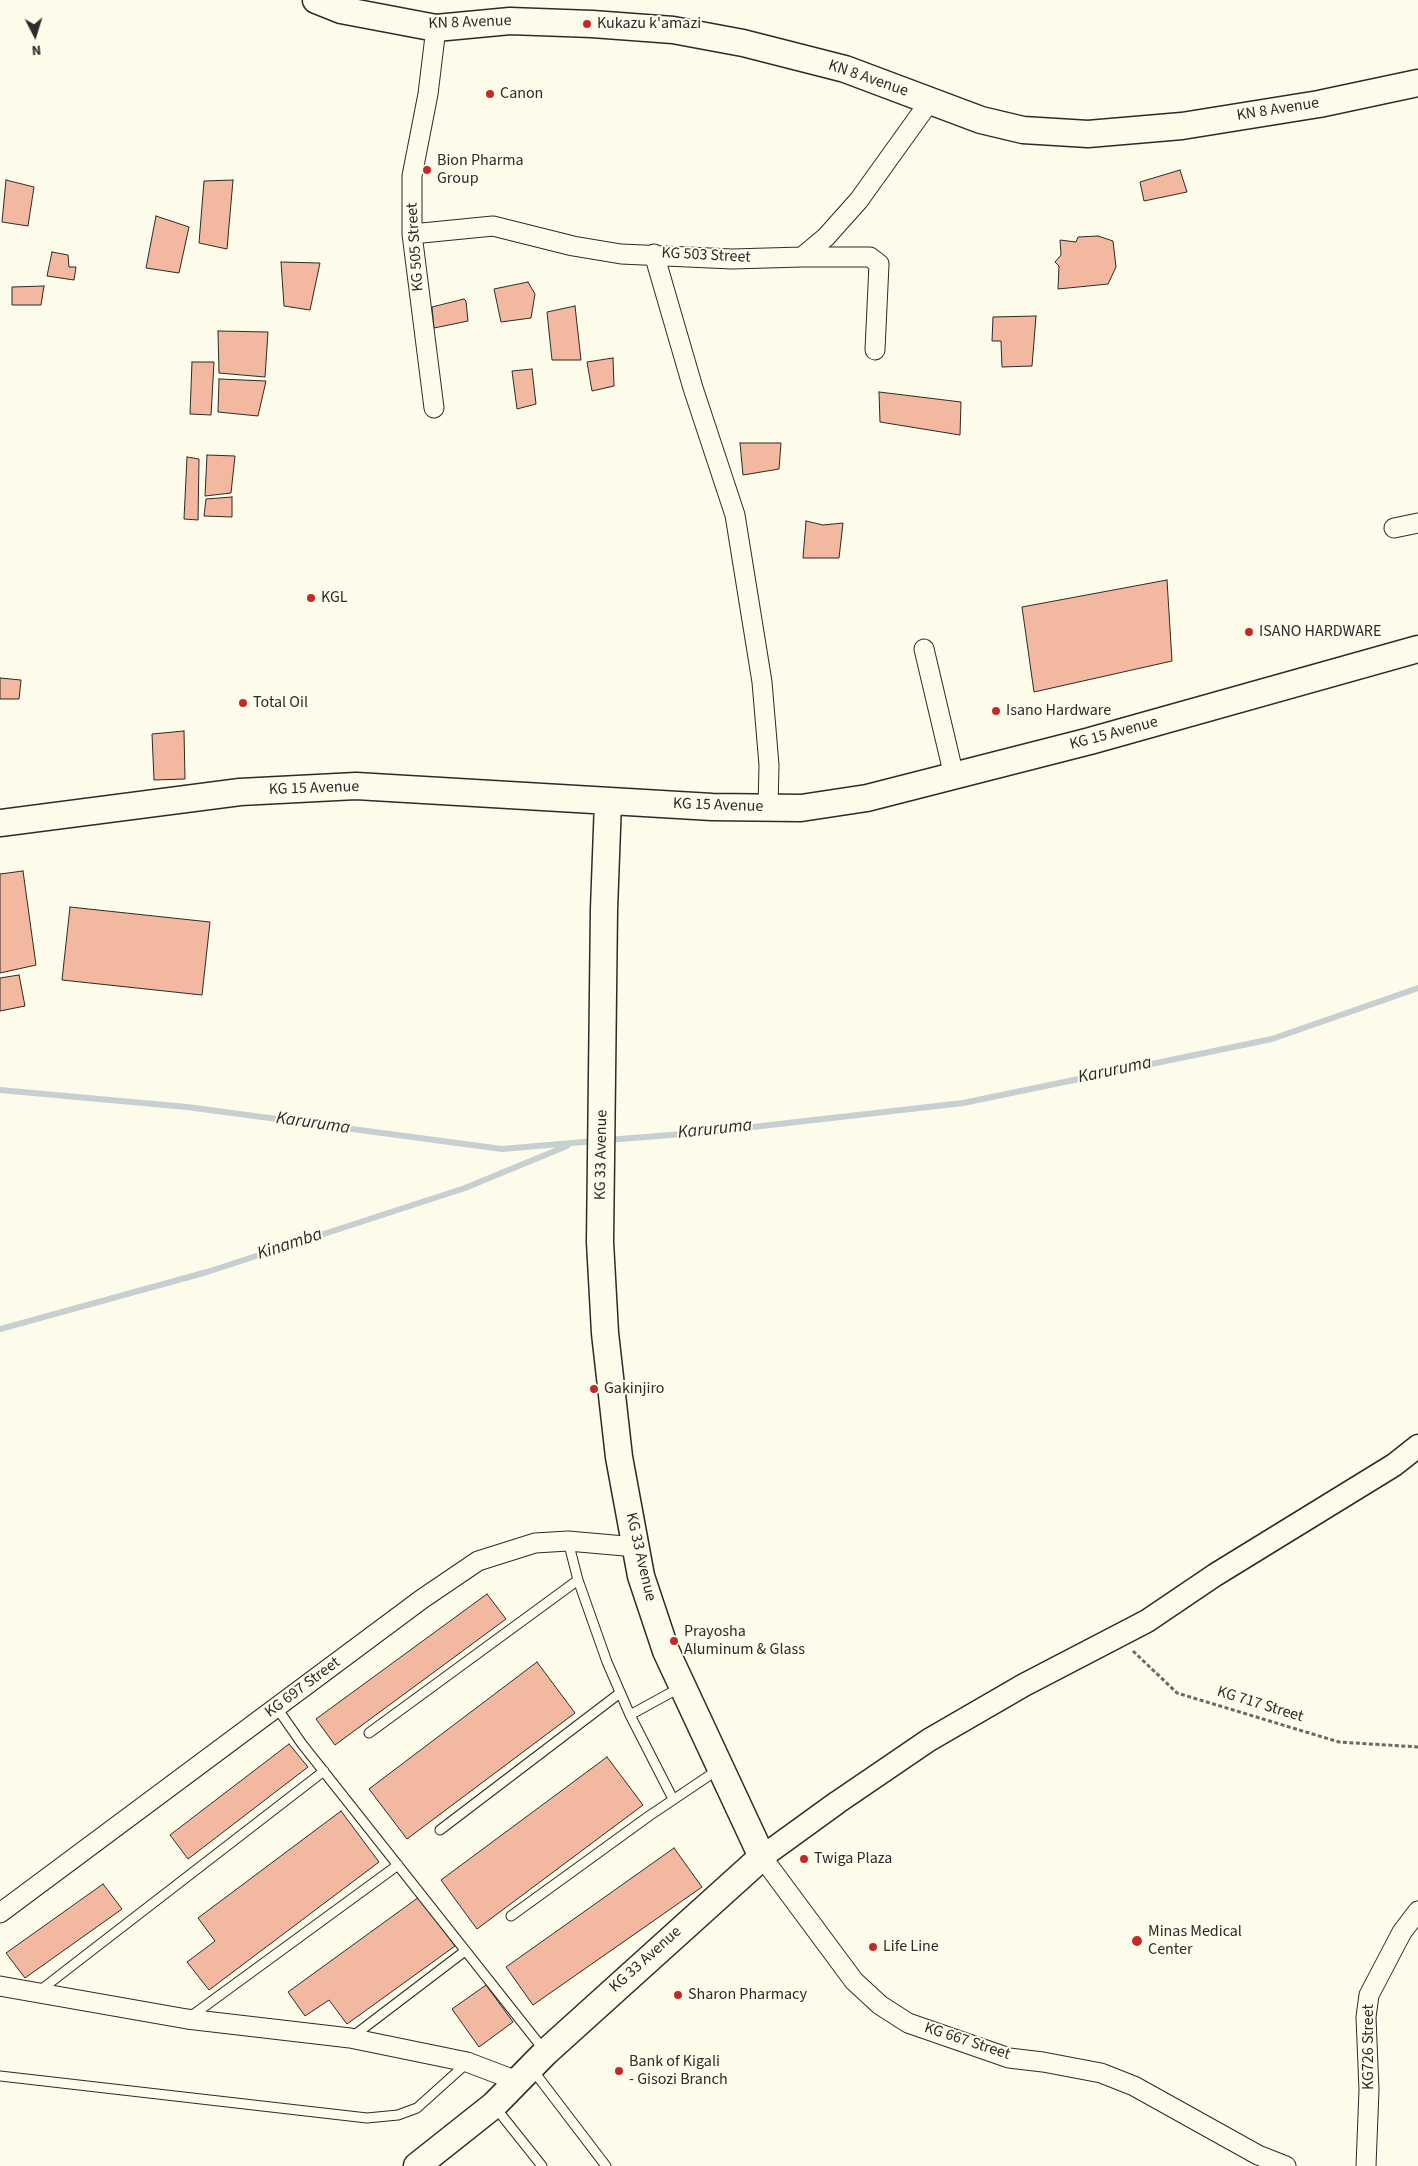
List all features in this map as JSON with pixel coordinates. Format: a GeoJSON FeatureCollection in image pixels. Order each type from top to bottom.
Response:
{"type":"FeatureCollection","features":[{"type":"Feature","properties":{"kind":"main road","name":"KN 8 Avenue"},"geometry":{"type":"LineString","coordinates":[[316,0],[342,10],[436,28],[510,21],[592,24],[673,30],[743,42],[845,69],[981,120],[1023,130],[1088,134],[1182,126],[1319,104],[1418,83]]}},
{"type":"Feature","properties":{"kind":"main road","name":"KG 15 Avenue"},"geometry":{"type":"LineString","coordinates":[[0,823],[240,792],[356,786],[608,802],[801,808],[867,798],[1090,741],[1418,649]]}},
{"type":"Feature","properties":{"kind":"main road","name":"KG 33 Avenue"},"geometry":{"type":"LineString","coordinates":[[424,2164],[494,2105],[532,2067],[762,1857],[666,1651],[641,1576],[619,1457],[605,1333],[600,1242],[604,909],[608,802]]}},
{"type":"Feature","properties":{"kind":"street","name":"KG 505 Street"},"geometry":{"type":"LineString","coordinates":[[434,408],[412,234],[412,176],[428,94],[436,28]]}},
{"type":"Feature","properties":{"kind":"street"},"geometry":{"type":"LineString","coordinates":[[802,257],[826,237],[859,200],[930,101]]}},
{"type":"Feature","properties":{"kind":"street","name":"KG 503 Street"},"geometry":{"type":"LineString","coordinates":[[412,234],[493,226],[621,254],[732,259],[870,257],[879,264],[875,350]]}},
{"type":"Feature","properties":{"kind":"street"},"geometry":{"type":"LineString","coordinates":[[654,254],[693,388],[736,515],[763,691],[769,765],[768,808]]}},
{"type":"Feature","properties":{"kind":"street"},"geometry":{"type":"LineString","coordinates":[[1394,528],[1418,523]]}},
{"type":"Feature","properties":{"kind":"street"},"geometry":{"type":"LineString","coordinates":[[924,649],[954,776]]}},
{"type":"Feature","properties":{"kind":"street"},"geometry":{"type":"LineString","coordinates":[[762,1857],[929,1740],[1024,1685],[1147,1621],[1215,1575],[1394,1465],[1418,1446]]}},
{"type":"Feature","properties":{"kind":"street","name":"KG 697 Street"},"geometry":{"type":"LineString","coordinates":[[0,1913],[422,1599],[478,1562],[535,1543],[568,1541],[636,1547]]}},
{"type":"Feature","properties":{"kind":"street","name":"KG 667 Street"},"geometry":{"type":"LineString","coordinates":[[762,1857],[854,1981],[880,2005],[908,2023],[1009,2058],[1044,2062],[1101,2073],[1134,2086],[1258,2155],[1286,2166]]}},
{"type":"Feature","properties":{"kind":"street","name":"KG726 Street"},"geometry":{"type":"LineString","coordinates":[[1366,2166],[1369,2090],[1366,2017],[1369,1995],[1402,1932],[1418,1912]]}},
{"type":"Feature","properties":{"kind":"street"},"geometry":{"type":"LineString","coordinates":[[0,1986],[187,2019],[350,2038],[467,2062],[532,2067]]}},
{"type":"Feature","properties":{"kind":"lane"},"geometry":{"type":"LineString","coordinates":[[568,1541],[578,1580],[620,1693],[673,1799]]}},
{"type":"Feature","properties":{"kind":"lane"},"geometry":{"type":"LineString","coordinates":[[369,1733],[578,1580]]}},
{"type":"Feature","properties":{"kind":"lane"},"geometry":{"type":"LineString","coordinates":[[630,1715],[682,1687]]}},
{"type":"Feature","properties":{"kind":"lane"},"geometry":{"type":"LineString","coordinates":[[440,1830],[620,1693]]}},
{"type":"Feature","properties":{"kind":"lane"},"geometry":{"type":"LineString","coordinates":[[277,1708],[302,1744],[464,1951],[532,2067],[606,2166]]}},
{"type":"Feature","properties":{"kind":"lane"},"geometry":{"type":"LineString","coordinates":[[511,1916],[673,1799],[720,1769]]}},
{"type":"Feature","properties":{"kind":"lane"},"geometry":{"type":"LineString","coordinates":[[38,1992],[324,1771]]}},
{"type":"Feature","properties":{"kind":"lane"},"geometry":{"type":"LineString","coordinates":[[187,2019],[398,1865]]}},
{"type":"Feature","properties":{"kind":"lane"},"geometry":{"type":"LineString","coordinates":[[350,2038],[464,1951]]}},
{"type":"Feature","properties":{"kind":"lane"},"geometry":{"type":"LineString","coordinates":[[0,2076],[367,2118],[398,2115],[417,2108],[467,2062]]}},
{"type":"Feature","properties":{"kind":"lane"},"geometry":{"type":"LineString","coordinates":[[494,2105],[542,2166]]}},
{"type":"Feature","properties":{"kind":"path","name":"KG 717 Street"},"geometry":{"type":"LineString","coordinates":[[1117,1636],[1177,1693],[1339,1742],[1418,1747]]}},
{"type":"Feature","properties":{"kind":"building"},"geometry":{"type":"Polygon","coordinates":[[[1180,170],[1187,192],[1144,201],[1140,182],[1180,170]]]}},
{"type":"Feature","properties":{"kind":"building"},"geometry":{"type":"Polygon","coordinates":[[[6,180],[34,187],[28,226],[2,222],[6,180]]]}},
{"type":"Feature","properties":{"kind":"building"},"geometry":{"type":"Polygon","coordinates":[[[233,180],[227,249],[199,243],[204,181],[233,180]]]}},
{"type":"Feature","properties":{"kind":"building"},"geometry":{"type":"Polygon","coordinates":[[[156,216],[189,227],[179,273],[146,268],[156,216]]]}},
{"type":"Feature","properties":{"kind":"building"},"geometry":{"type":"Polygon","coordinates":[[[1098,236],[1113,241],[1116,267],[1108,284],[1058,289],[1059,266],[1055,262],[1061,255],[1060,240],[1076,242],[1078,237],[1098,236]]]}},
{"type":"Feature","properties":{"kind":"building"},"geometry":{"type":"Polygon","coordinates":[[[52,252],[68,255],[69,267],[76,267],[74,280],[47,276],[52,252]]]}},
{"type":"Feature","properties":{"kind":"building"},"geometry":{"type":"Polygon","coordinates":[[[281,262],[320,263],[310,310],[284,306],[281,262]]]}},
{"type":"Feature","properties":{"kind":"building"},"geometry":{"type":"Polygon","coordinates":[[[528,282],[535,294],[531,318],[501,322],[494,289],[528,282]]]}},
{"type":"Feature","properties":{"kind":"building"},"geometry":{"type":"Polygon","coordinates":[[[44,286],[41,305],[12,305],[12,287],[44,286]]]}},
{"type":"Feature","properties":{"kind":"building"},"geometry":{"type":"Polygon","coordinates":[[[464,299],[466,301],[468,321],[434,328],[432,307],[464,299]]]}},
{"type":"Feature","properties":{"kind":"building"},"geometry":{"type":"Polygon","coordinates":[[[575,306],[581,360],[552,360],[547,312],[575,306]]]}},
{"type":"Feature","properties":{"kind":"building"},"geometry":{"type":"Polygon","coordinates":[[[1036,316],[1032,366],[1002,367],[1001,341],[992,341],[993,317],[1036,316]]]}},
{"type":"Feature","properties":{"kind":"building"},"geometry":{"type":"Polygon","coordinates":[[[218,331],[268,332],[265,377],[219,373],[218,331]]]}},
{"type":"Feature","properties":{"kind":"building"},"geometry":{"type":"Polygon","coordinates":[[[613,358],[614,386],[592,391],[587,362],[613,358]]]}},
{"type":"Feature","properties":{"kind":"building"},"geometry":{"type":"Polygon","coordinates":[[[192,362],[214,362],[211,415],[190,414],[192,362]]]}},
{"type":"Feature","properties":{"kind":"building"},"geometry":{"type":"Polygon","coordinates":[[[532,369],[536,404],[517,409],[512,371],[532,369]]]}},
{"type":"Feature","properties":{"kind":"building"},"geometry":{"type":"Polygon","coordinates":[[[219,379],[266,381],[258,416],[218,412],[219,379]]]}},
{"type":"Feature","properties":{"kind":"building"},"geometry":{"type":"Polygon","coordinates":[[[879,392],[961,402],[960,435],[880,422],[879,392]]]}},
{"type":"Feature","properties":{"kind":"building"},"geometry":{"type":"Polygon","coordinates":[[[740,443],[781,443],[779,469],[743,475],[740,443]]]}},
{"type":"Feature","properties":{"kind":"building"},"geometry":{"type":"Polygon","coordinates":[[[207,455],[235,456],[231,493],[205,496],[207,455]]]}},
{"type":"Feature","properties":{"kind":"building"},"geometry":{"type":"Polygon","coordinates":[[[187,457],[199,459],[198,520],[184,519],[187,457]]]}},
{"type":"Feature","properties":{"kind":"building"},"geometry":{"type":"Polygon","coordinates":[[[232,497],[232,517],[204,516],[206,499],[232,497]]]}},
{"type":"Feature","properties":{"kind":"building"},"geometry":{"type":"Polygon","coordinates":[[[806,521],[823,525],[843,523],[839,558],[803,558],[806,521]]]}},
{"type":"Feature","properties":{"kind":"building"},"geometry":{"type":"Polygon","coordinates":[[[1167,580],[1172,661],[1034,692],[1022,607],[1167,580]]]}},
{"type":"Feature","properties":{"kind":"building"},"geometry":{"type":"Polygon","coordinates":[[[0,678],[21,680],[19,699],[0,699],[0,678]]]}},
{"type":"Feature","properties":{"kind":"building"},"geometry":{"type":"Polygon","coordinates":[[[184,731],[185,779],[154,780],[152,734],[184,731]]]}},
{"type":"Feature","properties":{"kind":"building"},"geometry":{"type":"Polygon","coordinates":[[[23,871],[36,965],[0,973],[0,874],[23,871]]]}},
{"type":"Feature","properties":{"kind":"building"},"geometry":{"type":"Polygon","coordinates":[[[70,907],[210,922],[202,995],[62,980],[70,907]]]}},
{"type":"Feature","properties":{"kind":"building"},"geometry":{"type":"Polygon","coordinates":[[[19,975],[25,1006],[0,1011],[0,978],[19,975]]]}},
{"type":"Feature","properties":{"kind":"building"},"geometry":{"type":"Polygon","coordinates":[[[487,1594],[506,1619],[335,1745],[316,1719],[487,1594]]]}},
{"type":"Feature","properties":{"kind":"building"},"geometry":{"type":"Polygon","coordinates":[[[537,1662],[575,1713],[407,1839],[369,1789],[537,1662]]]}},
{"type":"Feature","properties":{"kind":"building"},"geometry":{"type":"Polygon","coordinates":[[[289,1744],[308,1767],[188,1859],[170,1835],[289,1744]]]}},
{"type":"Feature","properties":{"kind":"building"},"geometry":{"type":"Polygon","coordinates":[[[607,1757],[643,1805],[477,1929],[441,1880],[607,1757]]]}},
{"type":"Feature","properties":{"kind":"building"},"geometry":{"type":"Polygon","coordinates":[[[341,1811],[379,1862],[209,1990],[187,1962],[215,1941],[198,1918],[341,1811]]]}},
{"type":"Feature","properties":{"kind":"building"},"geometry":{"type":"Polygon","coordinates":[[[674,1848],[702,1887],[533,2005],[506,1967],[674,1848]]]}},
{"type":"Feature","properties":{"kind":"building"},"geometry":{"type":"Polygon","coordinates":[[[103,1884],[122,1909],[25,1978],[6,1953],[103,1884]]]}},
{"type":"Feature","properties":{"kind":"building"},"geometry":{"type":"Polygon","coordinates":[[[419,1897],[455,1946],[347,2024],[329,2000],[305,2016],[288,1992],[419,1897]]]}},
{"type":"Feature","properties":{"kind":"building"},"geometry":{"type":"Polygon","coordinates":[[[486,1985],[513,2022],[479,2047],[452,2009],[486,1985]]]}},
{"type":"Feature","properties":{"kind":"waterway","name":"Karuruma"},"geometry":{"type":"LineString","coordinates":[[607,1140],[709,1132],[963,1103],[1272,1039],[1418,988]]}},
{"type":"Feature","properties":{"kind":"waterway","name":"Karuruma"},"geometry":{"type":"LineString","coordinates":[[0,1090],[187,1107],[502,1149],[595,1141]]}},
{"type":"Feature","properties":{"kind":"waterway","name":"Kinamba"},"geometry":{"type":"LineString","coordinates":[[0,1329],[207,1272],[465,1188],[567,1146]]}},
{"type":"Feature","properties":{"kind":"place","name":"Kukazu k'amazi"},"geometry":{"type":"Point","coordinates":[587,24]}},
{"type":"Feature","properties":{"kind":"place","name":"Canon"},"geometry":{"type":"Point","coordinates":[490,94]}},
{"type":"Feature","properties":{"kind":"place","name":"Bion Pharma Group"},"geometry":{"type":"Point","coordinates":[427,170]}},
{"type":"Feature","properties":{"kind":"place","name":"KGL"},"geometry":{"type":"Point","coordinates":[311,598]}},
{"type":"Feature","properties":{"kind":"place","name":"ISANO HARDWARE"},"geometry":{"type":"Point","coordinates":[1249,632]}},
{"type":"Feature","properties":{"kind":"place","name":"Total Oil"},"geometry":{"type":"Point","coordinates":[243,703]}},
{"type":"Feature","properties":{"kind":"place","name":"Isano Hardware"},"geometry":{"type":"Point","coordinates":[996,711]}},
{"type":"Feature","properties":{"kind":"place","name":"Gakinjiro"},"geometry":{"type":"Point","coordinates":[594,1389]}},
{"type":"Feature","properties":{"kind":"place","name":"Prayosha Aluminum & Glass"},"geometry":{"type":"Point","coordinates":[674,1641]}},
{"type":"Feature","properties":{"kind":"place","name":"Twiga Plaza"},"geometry":{"type":"Point","coordinates":[804,1859]}},
{"type":"Feature","properties":{"kind":"place","name":"Minas Medical Center"},"geometry":{"type":"Point","coordinates":[1137,1941]}},
{"type":"Feature","properties":{"kind":"place","name":"Life Line"},"geometry":{"type":"Point","coordinates":[873,1947]}},
{"type":"Feature","properties":{"kind":"place","name":"Sharon Pharmacy"},"geometry":{"type":"Point","coordinates":[678,1995]}},
{"type":"Feature","properties":{"kind":"place","name":"Bank of Kigali - Gisozi Branch"},"geometry":{"type":"Point","coordinates":[619,2071]}}]}
